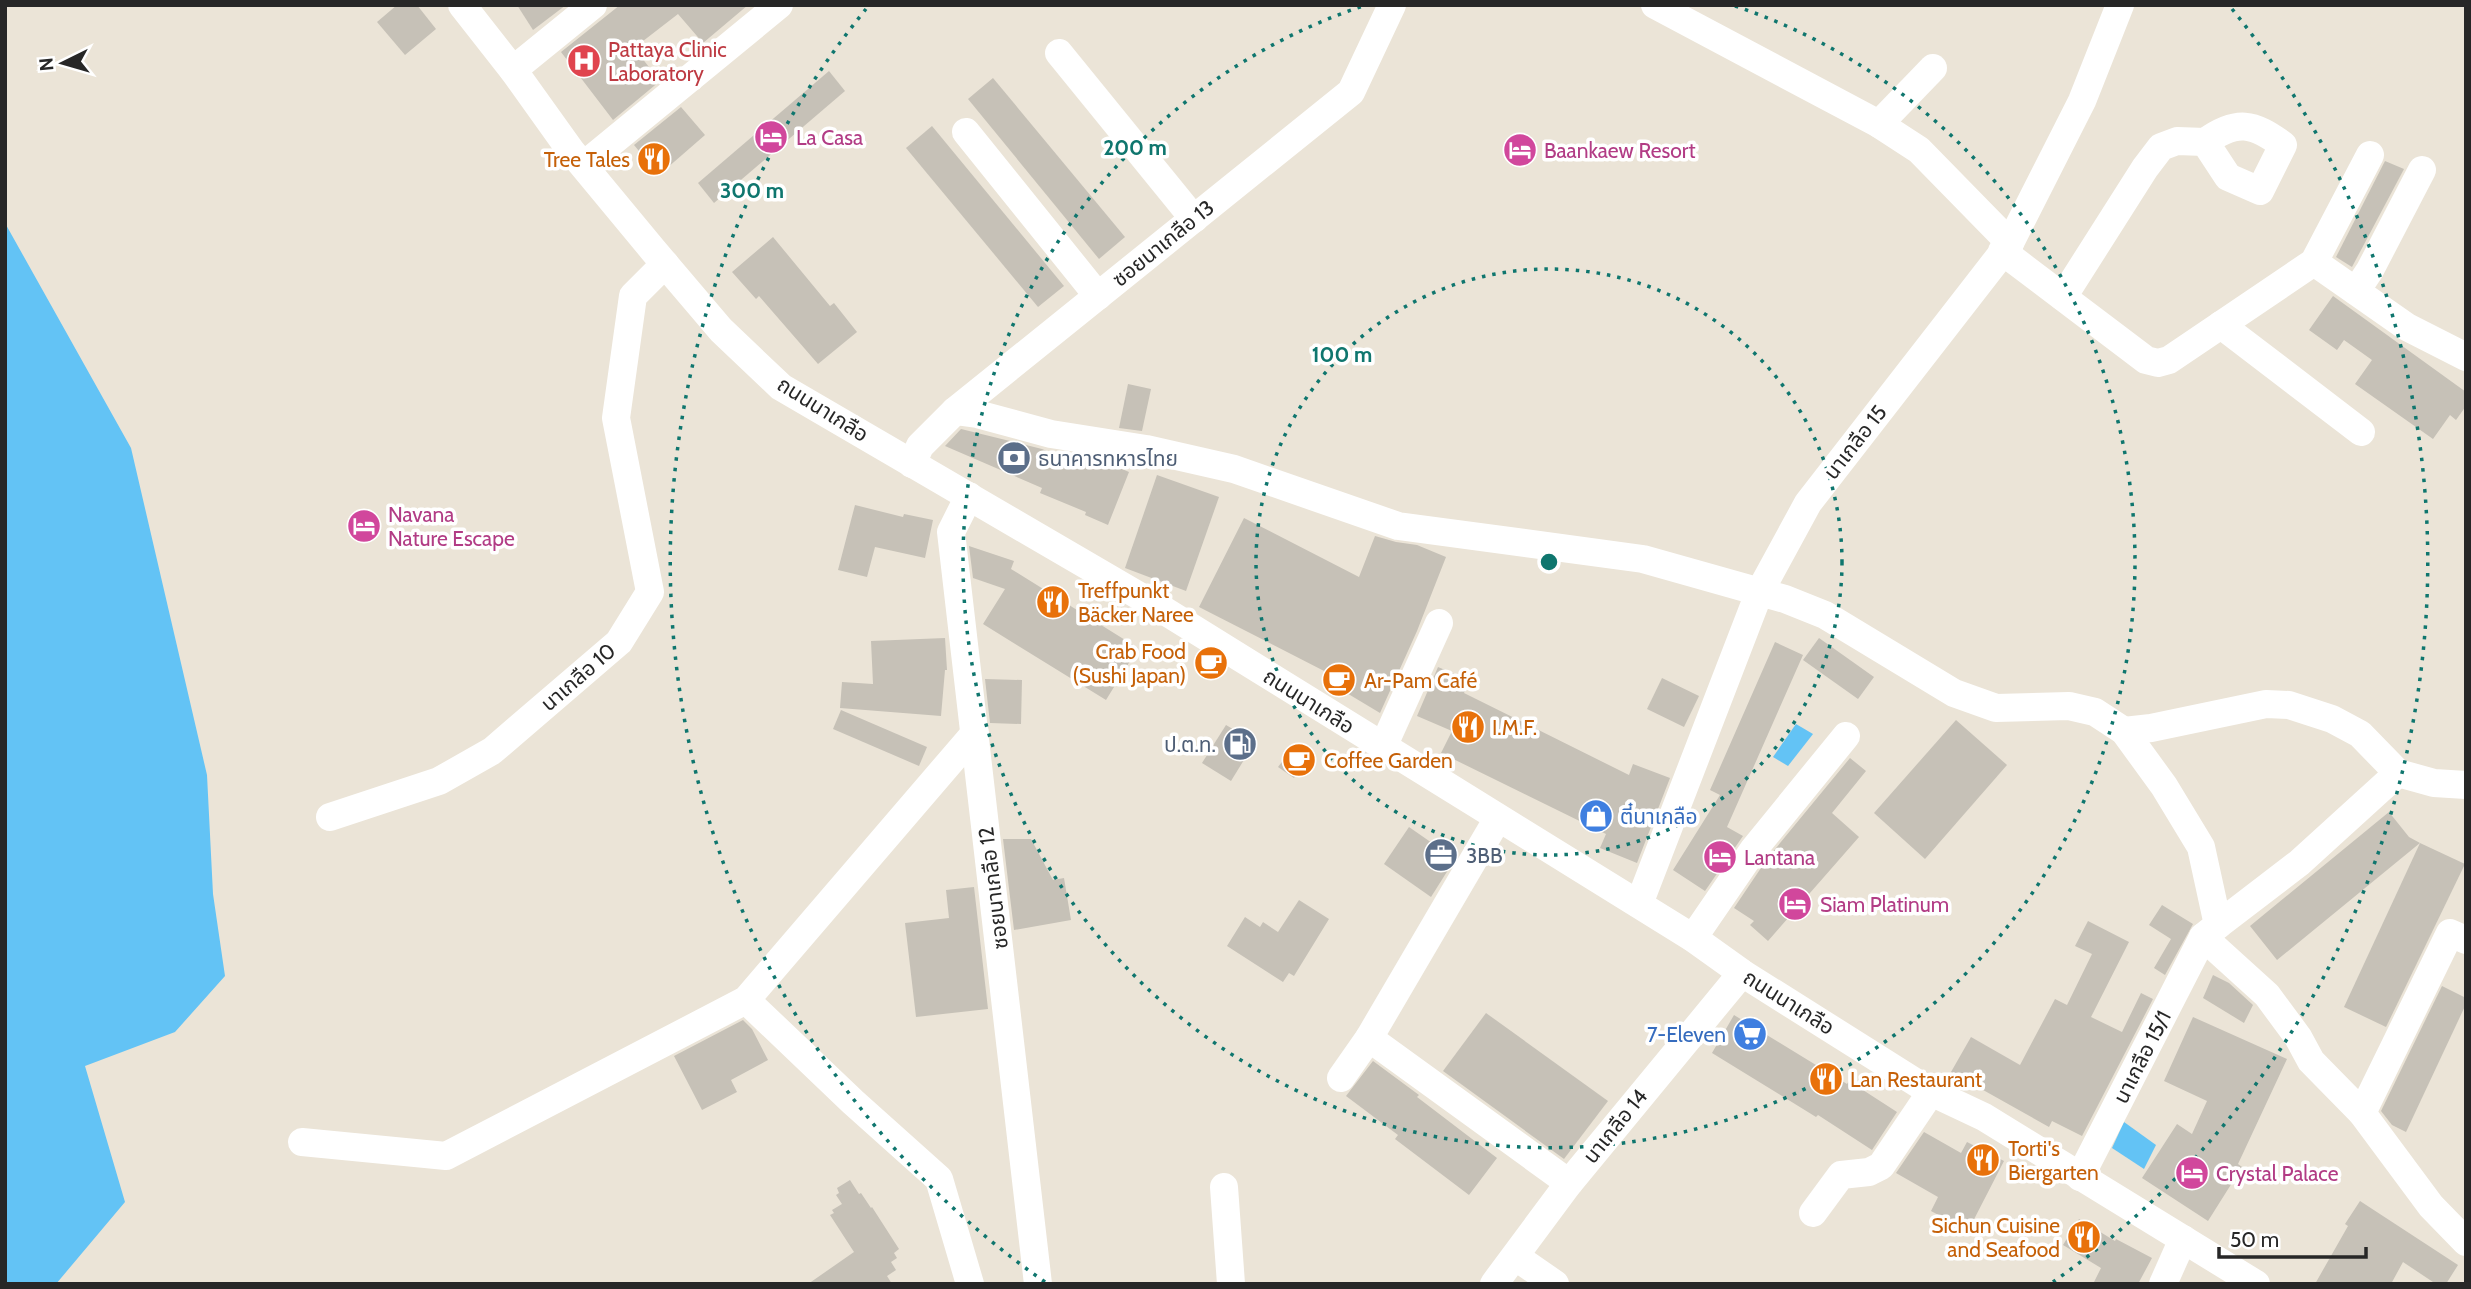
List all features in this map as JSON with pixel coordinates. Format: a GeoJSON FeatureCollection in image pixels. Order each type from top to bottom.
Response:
{"type":"FeatureCollection","features":[{"type":"Feature","properties":{"kind":"street","name":"ถนนนาเกลือ"},"geometry":{"type":"LineString","coordinates":[[462,5],[584,165],[665,264],[721,330],[781,387],[1160,608],[1639,904],[1742,973],[1931,1092],[1984,1117],[2256,1284]]}},
{"type":"Feature","properties":{"kind":"street"},"geometry":{"type":"LineString","coordinates":[[513,70],[593,5]]}},
{"type":"Feature","properties":{"kind":"street"},"geometry":{"type":"LineString","coordinates":[[584,165],[779,5]]}},
{"type":"Feature","properties":{"kind":"street","name":"ซอยนาเกลือ 13"},"geometry":{"type":"LineString","coordinates":[[912,464],[920,446],[955,411],[1351,92],[1392,5]]}},
{"type":"Feature","properties":{"kind":"street"},"geometry":{"type":"LineString","coordinates":[[1655,5],[1879,124],[1919,150],[2006,247],[2063,297],[2146,360],[2158,363],[2169,360],[2314,262],[2370,155]]}},
{"type":"Feature","properties":{"kind":"street","name":"นาเกลือ 15"},"geometry":{"type":"LineString","coordinates":[[1639,904],[1759,593],[1808,503],[2006,247],[2082,101],[2120,5]]}},
{"type":"Feature","properties":{"kind":"street"},"geometry":{"type":"LineString","coordinates":[[1059,53],[1194,219]]}},
{"type":"Feature","properties":{"kind":"street"},"geometry":{"type":"LineString","coordinates":[[1879,124],[1933,68]]}},
{"type":"Feature","properties":{"kind":"street"},"geometry":{"type":"LineString","coordinates":[[965,132],[1098,296]]}},
{"type":"Feature","properties":{"kind":"street"},"geometry":{"type":"LineString","coordinates":[[2063,297],[2161,147],[2177,141],[2205,142]]}},
{"type":"Feature","properties":{"kind":"street"},"geometry":{"type":"LineString","coordinates":[[2356,291],[2370,270],[2422,170]]}},
{"type":"Feature","properties":{"kind":"street"},"geometry":{"type":"LineString","coordinates":[[2314,262],[2382,311],[2427,339],[2466,357]]}},
{"type":"Feature","properties":{"kind":"street","name":"นาเกลือ 10"},"geometry":{"type":"LineString","coordinates":[[330,817],[439,781],[492,751],[619,642],[638,612],[650,592],[616,418],[633,296],[665,264]]}},
{"type":"Feature","properties":{"kind":"street"},"geometry":{"type":"LineString","coordinates":[[2221,325],[2361,432]]}},
{"type":"Feature","properties":{"kind":"street"},"geometry":{"type":"LineString","coordinates":[[955,411],[977,414],[1051,434],[1146,449],[1234,469],[1398,526],[1643,559],[1785,599],[1825,615],[1954,694],[1996,708],[2069,706],[2095,712],[2124,731],[2164,786],[2201,847],[2211,931],[2267,995],[2298,1037],[2311,1061],[2362,1113],[2431,1206],[2466,1242]]}},
{"type":"Feature","properties":{"kind":"street","name":"ซอยนาเกลือ 12"},"geometry":{"type":"LineString","coordinates":[[969,496],[951,532],[1038,1284]]}},
{"type":"Feature","properties":{"kind":"street"},"geometry":{"type":"LineString","coordinates":[[1383,747],[1439,623]]}},
{"type":"Feature","properties":{"kind":"street"},"geometry":{"type":"LineString","coordinates":[[2124,731],[2266,704],[2289,705],[2332,719],[2360,734],[2398,773],[2434,783],[2466,785]]}},
{"type":"Feature","properties":{"kind":"street"},"geometry":{"type":"LineString","coordinates":[[302,1142],[446,1156],[746,1000],[975,733]]}},
{"type":"Feature","properties":{"kind":"street"},"geometry":{"type":"LineString","coordinates":[[1693,938],[1754,849],[1846,736]]}},
{"type":"Feature","properties":{"kind":"street"},"geometry":{"type":"LineString","coordinates":[[2211,931],[2299,863],[2398,773]]}},
{"type":"Feature","properties":{"kind":"street"},"geometry":{"type":"LineString","coordinates":[[1341,1078],[1369,1038],[1497,818]]}},
{"type":"Feature","properties":{"kind":"street","name":"นาเกลือ 15/1"},"geometry":{"type":"LineString","coordinates":[[2080,1177],[2211,931]]}},
{"type":"Feature","properties":{"kind":"street"},"geometry":{"type":"LineString","coordinates":[[2362,1113],[2450,933],[2466,940]]}},
{"type":"Feature","properties":{"kind":"street","name":"นาเกลือ 14"},"geometry":{"type":"LineString","coordinates":[[1494,1284],[1569,1183],[1742,973]]}},
{"type":"Feature","properties":{"kind":"street"},"geometry":{"type":"LineString","coordinates":[[746,1000],[939,1179],[970,1284]]}},
{"type":"Feature","properties":{"kind":"street"},"geometry":{"type":"LineString","coordinates":[[1369,1038],[1569,1183]]}},
{"type":"Feature","properties":{"kind":"street"},"geometry":{"type":"LineString","coordinates":[[1813,1213],[1841,1175],[1869,1171],[1881,1166],[1931,1092]]}},
{"type":"Feature","properties":{"kind":"street"},"geometry":{"type":"LineString","coordinates":[[1224,1187],[1231,1284]]}},
{"type":"Feature","properties":{"kind":"street"},"geometry":{"type":"LineString","coordinates":[[2163,1284],[2183,1239]]}},
{"type":"Feature","properties":{"kind":"street"},"geometry":{"type":"LineString","coordinates":[[1516,1257],[1555,1284]]}},
{"type":"Feature","properties":{"kind":"water"},"geometry":{"type":"Polygon","coordinates":[[[5,223],[131,448],[207,775],[213,894],[225,976],[175,1032],[85,1066],[125,1202],[56,1284],[5,1284],[5,223]]]}},
{"type":"Feature","properties":{"kind":"water"},"geometry":{"type":"Polygon","coordinates":[[[1796,724],[1813,734],[1788,766],[1773,757],[1796,724]]]}},
{"type":"Feature","properties":{"kind":"water"},"geometry":{"type":"Polygon","coordinates":[[[2124,1122],[2156,1145],[2144,1169],[2112,1148],[2124,1122]]]}},
{"type":"Feature","properties":{"kind":"building"},"geometry":{"type":"Polygon","coordinates":[[[397,5],[417,5],[436,29],[405,55],[377,22],[397,5]]]}},
{"type":"Feature","properties":{"kind":"building"},"geometry":{"type":"Polygon","coordinates":[[[517,5],[566,5],[533,30],[517,5]]]}},
{"type":"Feature","properties":{"kind":"building"},"geometry":{"type":"Polygon","coordinates":[[[620,5],[748,5],[703,43],[678,14],[634,48],[660,81],[613,120],[561,52],[620,5]]]}},
{"type":"Feature","properties":{"kind":"building","name":"La Casa"},"geometry":{"type":"Polygon","coordinates":[[[829,71],[845,91],[714,203],[698,183],[829,71]]]}},
{"type":"Feature","properties":{"kind":"building"},"geometry":{"type":"Polygon","coordinates":[[[993,78],[1125,237],[1099,259],[968,99],[993,78]]]}},
{"type":"Feature","properties":{"kind":"building"},"geometry":{"type":"Polygon","coordinates":[[[681,107],[705,135],[659,175],[634,145],[681,107]]]}},
{"type":"Feature","properties":{"kind":"building"},"geometry":{"type":"Polygon","coordinates":[[[932,126],[1064,286],[1038,307],[906,148],[932,126]]]}},
{"type":"Feature","properties":{"kind":"building"},"geometry":{"type":"Polygon","coordinates":[[[2385,161],[2404,169],[2352,267],[2336,257],[2385,161]]]}},
{"type":"Feature","properties":{"kind":"building"},"geometry":{"type":"Polygon","coordinates":[[[773,237],[830,306],[834,303],[857,332],[818,364],[759,296],[756,299],[732,272],[773,237]]]}},
{"type":"Feature","properties":{"kind":"building"},"geometry":{"type":"Polygon","coordinates":[[[2333,296],[2466,392],[2466,406],[2456,420],[2450,415],[2433,439],[2355,384],[2372,360],[2344,340],[2337,350],[2309,330],[2333,296]]]}},
{"type":"Feature","properties":{"kind":"building"},"geometry":{"type":"Polygon","coordinates":[[[1128,384],[1151,389],[1142,431],[1119,428],[1128,384]]]}},
{"type":"Feature","properties":{"kind":"building"},"geometry":{"type":"Polygon","coordinates":[[[961,429],[1056,455],[1057,452],[1075,455],[1104,467],[1106,462],[1129,472],[1108,525],[1085,515],[1086,512],[1040,493],[1042,488],[945,446],[961,429]]]}},
{"type":"Feature","properties":{"kind":"building"},"geometry":{"type":"Polygon","coordinates":[[[1157,475],[1219,497],[1186,591],[1125,568],[1157,475]]]}},
{"type":"Feature","properties":{"kind":"building"},"geometry":{"type":"Polygon","coordinates":[[[855,505],[903,517],[904,514],[933,520],[925,558],[875,547],[867,577],[838,570],[855,505]]]}},
{"type":"Feature","properties":{"kind":"building"},"geometry":{"type":"Polygon","coordinates":[[[1244,518],[1359,577],[1375,536],[1417,545],[1446,557],[1417,631],[1380,713],[1325,680],[1328,673],[1199,607],[1244,518]]]}},
{"type":"Feature","properties":{"kind":"building"},"geometry":{"type":"Polygon","coordinates":[[[969,546],[1014,561],[1011,569],[1138,648],[1106,700],[983,624],[1005,589],[973,578],[969,546]]]}},
{"type":"Feature","properties":{"kind":"building"},"geometry":{"type":"Polygon","coordinates":[[[945,638],[947,670],[941,716],[840,708],[842,682],[873,684],[871,641],[945,638]]]}},
{"type":"Feature","properties":{"kind":"building"},"geometry":{"type":"Polygon","coordinates":[[[1819,638],[1874,677],[1858,699],[1803,660],[1819,638]]]}},
{"type":"Feature","properties":{"kind":"building"},"geometry":{"type":"Polygon","coordinates":[[[1775,642],[1803,655],[1727,827],[1743,836],[1705,891],[1673,870],[1720,795],[1710,790],[1775,642]]]}},
{"type":"Feature","properties":{"kind":"building"},"geometry":{"type":"Polygon","coordinates":[[[1438,667],[1469,680],[1464,693],[1629,775],[1633,764],[1670,778],[1637,863],[1600,848],[1606,834],[1441,753],[1452,731],[1417,716],[1438,667]]]}},
{"type":"Feature","properties":{"kind":"building"},"geometry":{"type":"Polygon","coordinates":[[[1662,678],[1699,696],[1684,727],[1647,709],[1662,678]]]}},
{"type":"Feature","properties":{"kind":"building"},"geometry":{"type":"Polygon","coordinates":[[[985,679],[1022,680],[1021,724],[990,723],[985,679]]]}},
{"type":"Feature","properties":{"kind":"building"},"geometry":{"type":"Polygon","coordinates":[[[841,710],[927,747],[919,766],[833,729],[841,710]]]}},
{"type":"Feature","properties":{"kind":"building"},"geometry":{"type":"Polygon","coordinates":[[[1956,720],[2007,765],[1925,859],[1874,813],[1956,720]]]}},
{"type":"Feature","properties":{"kind":"building"},"geometry":{"type":"Polygon","coordinates":[[[1226,725],[1255,742],[1231,781],[1202,763],[1226,725]]]}},
{"type":"Feature","properties":{"kind":"building"},"geometry":{"type":"Polygon","coordinates":[[[1294,746],[1309,757],[1294,778],[1278,767],[1294,746]]]}},
{"type":"Feature","properties":{"kind":"building"},"geometry":{"type":"Polygon","coordinates":[[[1850,758],[1866,771],[1832,813],[1859,837],[1768,941],[1750,925],[1754,921],[1734,908],[1767,859],[1850,758]]]}},
{"type":"Feature","properties":{"kind":"building"},"geometry":{"type":"Polygon","coordinates":[[[2389,812],[2409,837],[2420,843],[2277,960],[2250,926],[2389,812]]]}},
{"type":"Feature","properties":{"kind":"building"},"geometry":{"type":"Polygon","coordinates":[[[1409,827],[1455,859],[1431,897],[1384,864],[1409,827]]]}},
{"type":"Feature","properties":{"kind":"building"},"geometry":{"type":"Polygon","coordinates":[[[1003,839],[1031,839],[1053,880],[1064,878],[1071,920],[1014,930],[1003,839]]]}},
{"type":"Feature","properties":{"kind":"building"},"geometry":{"type":"Polygon","coordinates":[[[2420,843],[2465,864],[2386,1027],[2344,1007],[2420,843]]]}},
{"type":"Feature","properties":{"kind":"building"},"geometry":{"type":"Polygon","coordinates":[[[974,887],[988,1009],[916,1017],[905,923],[949,918],[946,890],[974,887]]]}},
{"type":"Feature","properties":{"kind":"building"},"geometry":{"type":"Polygon","coordinates":[[[1299,900],[1329,919],[1294,976],[1289,973],[1283,982],[1227,946],[1245,917],[1260,927],[1263,922],[1278,932],[1299,900]]]}},
{"type":"Feature","properties":{"kind":"building"},"geometry":{"type":"Polygon","coordinates":[[[2162,905],[2193,924],[2165,975],[2154,968],[2171,939],[2149,925],[2162,905]]]}},
{"type":"Feature","properties":{"kind":"building"},"geometry":{"type":"Polygon","coordinates":[[[2088,921],[2129,942],[2091,1017],[2122,1032],[2141,993],[2153,999],[2082,1136],[2052,1121],[2049,1127],[1951,1072],[1971,1037],[2020,1065],[2055,999],[2067,1005],[2092,954],[2075,946],[2088,921]]]}},
{"type":"Feature","properties":{"kind":"building"},"geometry":{"type":"Polygon","coordinates":[[[2213,975],[2229,983],[2253,1005],[2244,1023],[2203,998],[2213,975]]]}},
{"type":"Feature","properties":{"kind":"building"},"geometry":{"type":"Polygon","coordinates":[[[2442,986],[2466,998],[2466,1004],[2406,1132],[2392,1125],[2381,1111],[2442,986]]]}},
{"type":"Feature","properties":{"kind":"building"},"geometry":{"type":"Polygon","coordinates":[[[1486,1013],[1608,1101],[1564,1159],[1443,1071],[1486,1013]]]}},
{"type":"Feature","properties":{"kind":"building"},"geometry":{"type":"Polygon","coordinates":[[[1734,1015],[1897,1112],[1872,1150],[1712,1053],[1734,1015]]]}},
{"type":"Feature","properties":{"kind":"building"},"geometry":{"type":"Polygon","coordinates":[[[2193,1017],[2287,1059],[2238,1164],[2242,1167],[2208,1221],[2142,1178],[2177,1124],[2192,1134],[2207,1101],[2164,1081],[2193,1017]]]}},
{"type":"Feature","properties":{"kind":"building"},"geometry":{"type":"Polygon","coordinates":[[[743,1020],[752,1029],[768,1060],[731,1080],[737,1092],[702,1110],[674,1056],[743,1020]]]}},
{"type":"Feature","properties":{"kind":"building"},"geometry":{"type":"Polygon","coordinates":[[[1373,1061],[1497,1158],[1469,1195],[1395,1139],[1398,1135],[1346,1096],[1373,1061]]]}},
{"type":"Feature","properties":{"kind":"building"},"geometry":{"type":"Polygon","coordinates":[[[1924,1132],[1961,1153],[1967,1142],[2004,1161],[1968,1231],[1931,1211],[1938,1197],[1896,1173],[1924,1132]]]}},
{"type":"Feature","properties":{"kind":"building"},"geometry":{"type":"Polygon","coordinates":[[[850,1180],[872,1207],[899,1249],[894,1253],[897,1258],[891,1262],[896,1270],[887,1276],[892,1284],[808,1284],[854,1252],[830,1215],[834,1213],[832,1210],[842,1204],[836,1195],[839,1193],[837,1188],[850,1180]]]}},
{"type":"Feature","properties":{"kind":"building"},"geometry":{"type":"Polygon","coordinates":[[[2360,1201],[2458,1265],[2446,1284],[2436,1284],[2403,1262],[2391,1284],[2315,1284],[2348,1226],[2345,1224],[2360,1201]]]}},
{"type":"Feature","properties":{"kind":"building"},"geometry":{"type":"Polygon","coordinates":[[[2079,1219],[2115,1241],[2116,1239],[2152,1258],[2138,1284],[2093,1284],[2101,1268],[2063,1245],[2079,1219]]]}},
{"type":"Feature","properties":{"kind":"place","name":"Pattaya Clinic Laboratory"},"geometry":{"type":"Point","coordinates":[584,61]}},
{"type":"Feature","properties":{"kind":"place","name":"La Casa"},"geometry":{"type":"Point","coordinates":[771,137]}},
{"type":"Feature","properties":{"kind":"place","name":"Baankaew Resort"},"geometry":{"type":"Point","coordinates":[1520,150]}},
{"type":"Feature","properties":{"kind":"place","name":"Tree Tales"},"geometry":{"type":"Point","coordinates":[654,159]}},
{"type":"Feature","properties":{"kind":"place","name":"ธนาคารทหารไทย"},"geometry":{"type":"Point","coordinates":[1014,458]}},
{"type":"Feature","properties":{"kind":"place","name":"Navana Nature Escape"},"geometry":{"type":"Point","coordinates":[364,526]}},
{"type":"Feature","properties":{"kind":"place","name":"Treffpunkt Bäcker Naree"},"geometry":{"type":"Point","coordinates":[1053,602]}},
{"type":"Feature","properties":{"kind":"place","name":"Crab Food (Sushi Japan)"},"geometry":{"type":"Point","coordinates":[1211,663]}},
{"type":"Feature","properties":{"kind":"place","name":"Ar-Pam Café"},"geometry":{"type":"Point","coordinates":[1339,680]}},
{"type":"Feature","properties":{"kind":"place","name":"I.M.F."},"geometry":{"type":"Point","coordinates":[1468,727]}},
{"type":"Feature","properties":{"kind":"place","name":"ป.ต.ท."},"geometry":{"type":"Point","coordinates":[1240,744]}},
{"type":"Feature","properties":{"kind":"place","name":"Coffee Garden"},"geometry":{"type":"Point","coordinates":[1299,760]}},
{"type":"Feature","properties":{"kind":"place","name":"ตี๋นาเกลือ"},"geometry":{"type":"Point","coordinates":[1596,816]}},
{"type":"Feature","properties":{"kind":"place","name":"3BB"},"geometry":{"type":"Point","coordinates":[1441,855]}},
{"type":"Feature","properties":{"kind":"place","name":"Lantana"},"geometry":{"type":"Point","coordinates":[1720,857]}},
{"type":"Feature","properties":{"kind":"place","name":"Siam Platinum"},"geometry":{"type":"Point","coordinates":[1795,904]}},
{"type":"Feature","properties":{"kind":"place","name":"7-Eleven"},"geometry":{"type":"Point","coordinates":[1750,1034]}},
{"type":"Feature","properties":{"kind":"place","name":"Lan Restaurant"},"geometry":{"type":"Point","coordinates":[1826,1079]}},
{"type":"Feature","properties":{"kind":"place","name":"Torti's Biergarten"},"geometry":{"type":"Point","coordinates":[1983,1160]}},
{"type":"Feature","properties":{"kind":"place","name":"Crystal Palace"},"geometry":{"type":"Point","coordinates":[2192,1173]}},
{"type":"Feature","properties":{"kind":"place","name":"Sichun Cuisine and Seafood"},"geometry":{"type":"Point","coordinates":[2084,1237]}}]}
